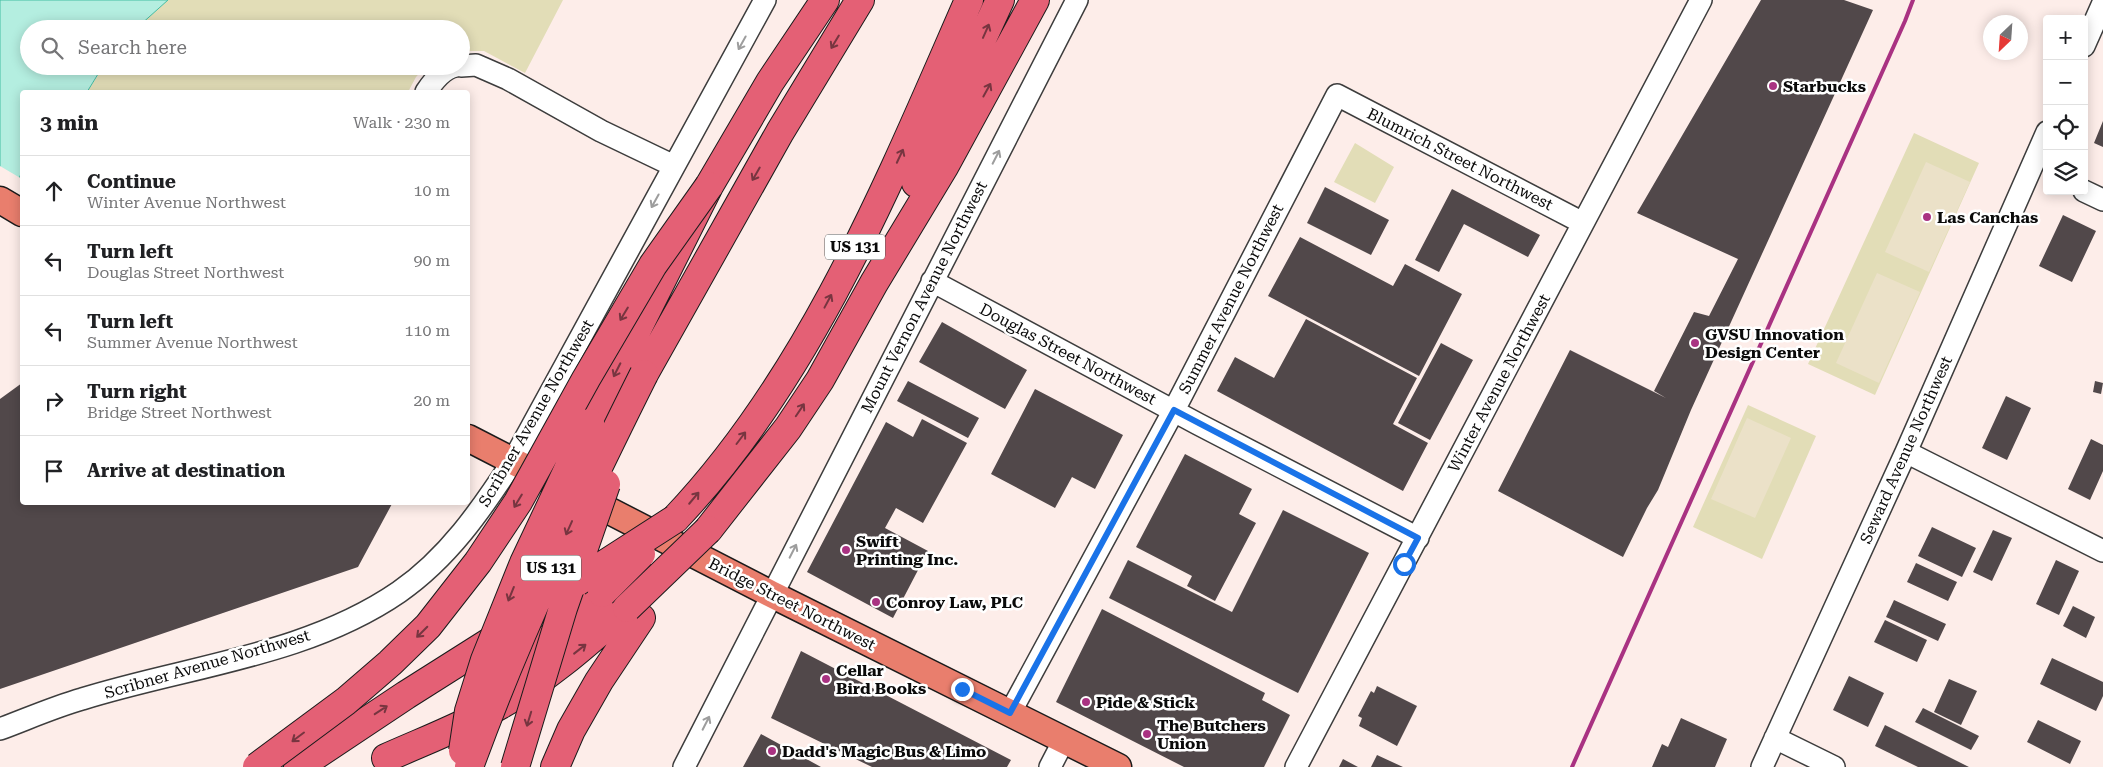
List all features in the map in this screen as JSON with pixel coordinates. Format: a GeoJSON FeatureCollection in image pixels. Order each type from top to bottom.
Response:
{"type":"FeatureCollection","features":[{"type":"Feature","properties":{"kind":"highway"},"geometry":{"type":"LineString","coordinates":[[770,82],[809,0]]}},
{"type":"Feature","properties":{"kind":"highway"},"geometry":{"type":"LineString","coordinates":[[460,767],[477,683],[524,563],[590,423],[709,186],[770,82],[825,0]]}},
{"type":"Feature","properties":{"kind":"highway","name":"US 131"},"geometry":{"type":"LineString","coordinates":[[469,767],[518,644],[569,527],[644,374],[775,141],[860,0]]}},
{"type":"Feature","properties":{"kind":"highway","name":"US 131"},"geometry":{"type":"LineString","coordinates":[[381,763],[488,688],[544,643],[590,587],[675,519],[711,477],[776,390],[815,326],[901,154],[969,0]]}},
{"type":"Feature","properties":{"kind":"highway"},"geometry":{"type":"LineString","coordinates":[[874,283],[907,202],[1000,0]]}},
{"type":"Feature","properties":{"kind":"highway"},"geometry":{"type":"LineString","coordinates":[[555,767],[571,730],[634,613],[740,492],[788,428],[820,380],[874,283],[926,199],[1035,0]]}},
{"type":"Feature","properties":{"kind":"highway"},"geometry":{"type":"LineString","coordinates":[[257,767],[346,701],[390,663],[428,626],[478,562],[518,502],[586,379],[653,265],[709,186]]}},
{"type":"Feature","properties":{"kind":"highway"},"geometry":{"type":"LineString","coordinates":[[515,767],[562,608],[644,374]]}},
{"type":"Feature","properties":{"kind":"highway"},"geometry":{"type":"LineString","coordinates":[[298,767],[340,737],[524,621],[590,587]]}},
{"type":"Feature","properties":{"kind":"highway"},"geometry":{"type":"LineString","coordinates":[[381,763],[500,706],[582,647],[634,613]]}},
{"type":"Feature","properties":{"kind":"main road","name":"Bridge Street Northwest"},"geometry":{"type":"LineString","coordinates":[[470,439],[771,594],[1118,767]]}},
{"type":"Feature","properties":{"kind":"street","name":"Scribner Avenue Northwest"},"geometry":{"type":"LineString","coordinates":[[0,729],[81,699],[207,668],[302,640],[336,626],[400,592],[444,554],[480,511],[513,461],[765,0]]}},
{"type":"Feature","properties":{"kind":"street","name":"Mount Vernon Avenue Northwest"},"geometry":{"type":"LineString","coordinates":[[684,767],[1077,0]]}},
{"type":"Feature","properties":{"kind":"street","name":"Winter Avenue Northwest"},"geometry":{"type":"LineString","coordinates":[[1296,767],[1701,0]]}},
{"type":"Feature","properties":{"kind":"street"},"geometry":{"type":"LineString","coordinates":[[2088,37],[2103,3]]}},
{"type":"Feature","properties":{"kind":"street"},"geometry":{"type":"LineString","coordinates":[[470,65],[476,65],[508,79],[601,131],[674,166]]}},
{"type":"Feature","properties":{"kind":"street"},"geometry":{"type":"LineString","coordinates":[[427,90],[433,81],[441,75]]}},
{"type":"Feature","properties":{"kind":"street","name":"Blumrich Street Northwest"},"geometry":{"type":"LineString","coordinates":[[1337,95],[1583,223]]}},
{"type":"Feature","properties":{"kind":"street","name":"Summer Avenue Northwest"},"geometry":{"type":"LineString","coordinates":[[1010,713],[1174,410],[1337,95]]}},
{"type":"Feature","properties":{"kind":"street","name":"Seward Avenue Northwest"},"geometry":{"type":"LineString","coordinates":[[1762,767],[1906,452],[2040,168],[2044,150]]}},
{"type":"Feature","properties":{"kind":"street"},"geometry":{"type":"LineString","coordinates":[[2088,192],[2103,200]]}},
{"type":"Feature","properties":{"kind":"street","name":"Douglas Street Northwest"},"geometry":{"type":"LineString","coordinates":[[932,280],[1418,538]]}},
{"type":"Feature","properties":{"kind":"street"},"geometry":{"type":"LineString","coordinates":[[1906,452],[2103,551]]}},
{"type":"Feature","properties":{"kind":"street"},"geometry":{"type":"LineString","coordinates":[[1775,738],[1834,767]]}},
{"type":"Feature","properties":{"kind":"street"},"geometry":{"type":"LineString","coordinates":[[1050,767],[1064,740]]}},
{"type":"Feature","properties":{"kind":"shaded area"},"geometry":{"type":"Polygon","coordinates":[[[168,0],[563,0],[525,73],[484,51],[470,51],[470,20],[146,20],[168,0]]]}},
{"type":"Feature","properties":{"kind":"shaded area"},"geometry":{"type":"Polygon","coordinates":[[[98,75],[418,75],[409,90],[88,90],[98,75]]]}},
{"type":"Feature","properties":{"kind":"shaded area"},"geometry":{"type":"Polygon","coordinates":[[[1914,133],[1979,163],[1875,395],[1808,364],[1914,133]]]}},
{"type":"Feature","properties":{"kind":"shaded area"},"geometry":{"type":"Polygon","coordinates":[[[1355,143],[1394,167],[1375,203],[1334,182],[1355,143]]]}},
{"type":"Feature","properties":{"kind":"shaded area","name":"Las Canchas"},"geometry":{"type":"Polygon","coordinates":[[[1926,162],[1970,182],[1929,272],[1885,252],[1926,162]]]}},
{"type":"Feature","properties":{"kind":"shaded area"},"geometry":{"type":"Polygon","coordinates":[[[1877,273],[1920,292],[1879,383],[1836,363],[1877,273]]]}},
{"type":"Feature","properties":{"kind":"shaded area"},"geometry":{"type":"Polygon","coordinates":[[[1748,405],[1816,436],[1762,559],[1693,527],[1748,405]]]}},
{"type":"Feature","properties":{"kind":"shaded area"},"geometry":{"type":"Polygon","coordinates":[[[1747,418],[1791,438],[1755,518],[1711,499],[1747,418]]]}},
{"type":"Feature","properties":{"kind":"water"},"geometry":{"type":"Polygon","coordinates":[[[0,0],[168,0],[146,20],[20,20],[20,75],[97,75],[88,90],[20,90],[20,176],[0,216],[0,0]]]}},
{"type":"Feature","properties":{"kind":"pier"},"geometry":{"type":"Polygon","coordinates":[[[0,166],[20,178],[20,183],[0,219],[0,166]]]}},
{"type":"Feature","properties":{"kind":"building"},"geometry":{"type":"Polygon","coordinates":[[[1761,0],[1844,0],[1873,10],[1691,410],[1658,490],[1623,557],[1498,491],[1570,350],[1666,398],[1654,391],[1694,312],[1709,316],[1738,259],[1637,213],[1761,0]]]}},
{"type":"Feature","properties":{"kind":"building"},"geometry":{"type":"Polygon","coordinates":[[[2103,121],[2103,147],[2094,143],[2103,121]]]}},
{"type":"Feature","properties":{"kind":"building"},"geometry":{"type":"Polygon","coordinates":[[[1325,187],[1389,220],[1371,255],[1307,223],[1325,187]]]}},
{"type":"Feature","properties":{"kind":"building"},"geometry":{"type":"Polygon","coordinates":[[[1452,189],[1540,235],[1528,257],[1464,224],[1439,272],[1415,260],[1452,189]]]}},
{"type":"Feature","properties":{"kind":"building"},"geometry":{"type":"Polygon","coordinates":[[[2063,215],[2096,231],[2072,282],[2039,266],[2063,215]]]}},
{"type":"Feature","properties":{"kind":"building"},"geometry":{"type":"Polygon","coordinates":[[[1300,237],[1393,286],[1405,264],[1462,294],[1419,376],[1268,296],[1300,237]]]}},
{"type":"Feature","properties":{"kind":"building"},"geometry":{"type":"Polygon","coordinates":[[[1306,319],[1417,378],[1393,424],[1428,443],[1403,491],[1217,391],[1235,357],[1274,378],[1306,319]]]}},
{"type":"Feature","properties":{"kind":"building"},"geometry":{"type":"Polygon","coordinates":[[[942,322],[1027,370],[1005,409],[919,362],[942,322]]]}},
{"type":"Feature","properties":{"kind":"building"},"geometry":{"type":"Polygon","coordinates":[[[1441,343],[1473,360],[1430,440],[1398,423],[1441,343]]]}},
{"type":"Feature","properties":{"kind":"building"},"geometry":{"type":"Polygon","coordinates":[[[908,381],[979,418],[968,438],[897,401],[908,381]]]}},
{"type":"Feature","properties":{"kind":"building"},"geometry":{"type":"Polygon","coordinates":[[[2095,381],[2103,383],[2101,394],[2093,392],[2095,381]]]}},
{"type":"Feature","properties":{"kind":"building"},"geometry":{"type":"Polygon","coordinates":[[[20,384],[20,505],[391,505],[358,567],[0,689],[0,399],[20,384]]]}},
{"type":"Feature","properties":{"kind":"building"},"geometry":{"type":"Polygon","coordinates":[[[1035,389],[1123,435],[1095,489],[1072,477],[1055,508],[991,474],[1035,389]]]}},
{"type":"Feature","properties":{"kind":"building"},"geometry":{"type":"Polygon","coordinates":[[[2006,396],[2031,408],[2007,460],[1982,448],[2006,396]]]}},
{"type":"Feature","properties":{"kind":"building"},"geometry":{"type":"Polygon","coordinates":[[[922,419],[967,443],[923,523],[896,508],[885,528],[928,551],[893,618],[807,572],[886,422],[913,437],[922,419]]]}},
{"type":"Feature","properties":{"kind":"building"},"geometry":{"type":"Polygon","coordinates":[[[2091,439],[2103,445],[2103,471],[2090,500],[2068,489],[2091,439]]]}},
{"type":"Feature","properties":{"kind":"building"},"geometry":{"type":"Polygon","coordinates":[[[1185,454],[1252,489],[1239,514],[1256,523],[1215,601],[1187,586],[1192,576],[1136,547],[1185,454]]]}},
{"type":"Feature","properties":{"kind":"building"},"geometry":{"type":"Polygon","coordinates":[[[1283,510],[1369,553],[1298,693],[1109,598],[1128,560],[1232,612],[1283,510]]]}},
{"type":"Feature","properties":{"kind":"building"},"geometry":{"type":"Polygon","coordinates":[[[1932,527],[1976,548],[1962,577],[1918,556],[1932,527]]]}},
{"type":"Feature","properties":{"kind":"building"},"geometry":{"type":"Polygon","coordinates":[[[1993,530],[2012,538],[1992,581],[1973,572],[1993,530]]]}},
{"type":"Feature","properties":{"kind":"building"},"geometry":{"type":"Polygon","coordinates":[[[2056,560],[2079,571],[2059,615],[2036,604],[2056,560]]]}},
{"type":"Feature","properties":{"kind":"building"},"geometry":{"type":"Polygon","coordinates":[[[1916,563],[1957,582],[1948,601],[1907,582],[1916,563]]]}},
{"type":"Feature","properties":{"kind":"building"},"geometry":{"type":"Polygon","coordinates":[[[1894,600],[1946,624],[1938,641],[1886,617],[1894,600]]]}},
{"type":"Feature","properties":{"kind":"building"},"geometry":{"type":"Polygon","coordinates":[[[2073,606],[2095,617],[2086,638],[2063,626],[2073,606]]]}},
{"type":"Feature","properties":{"kind":"building"},"geometry":{"type":"Polygon","coordinates":[[[1102,609],[1265,693],[1262,700],[1290,715],[1264,767],[1184,767],[1056,702],[1102,609]]]}},
{"type":"Feature","properties":{"kind":"building"},"geometry":{"type":"Polygon","coordinates":[[[1885,620],[1927,640],[1917,662],[1874,642],[1885,620]]]}},
{"type":"Feature","properties":{"kind":"building"},"geometry":{"type":"Polygon","coordinates":[[[801,651],[1011,760],[1007,767],[872,767],[771,718],[801,651]]]}},
{"type":"Feature","properties":{"kind":"building"},"geometry":{"type":"Polygon","coordinates":[[[2052,658],[2103,682],[2103,696],[2096,711],[2040,684],[2052,658]]]}},
{"type":"Feature","properties":{"kind":"building"},"geometry":{"type":"Polygon","coordinates":[[[1849,676],[1884,693],[1868,727],[1833,710],[1849,676]]]}},
{"type":"Feature","properties":{"kind":"building"},"geometry":{"type":"Polygon","coordinates":[[[1949,679],[1977,691],[1961,725],[1934,712],[1949,679]]]}},
{"type":"Feature","properties":{"kind":"building"},"geometry":{"type":"Polygon","coordinates":[[[1377,686],[1417,706],[1397,746],[1359,726],[1362,718],[1358,716],[1371,691],[1374,693],[1377,686]]]}},
{"type":"Feature","properties":{"kind":"building"},"geometry":{"type":"Polygon","coordinates":[[[1923,708],[1979,736],[1971,750],[1915,722],[1923,708]]]}},
{"type":"Feature","properties":{"kind":"building"},"geometry":{"type":"Polygon","coordinates":[[[1681,718],[1727,739],[1715,767],[1652,767],[1662,744],[1668,747],[1681,718]]]}},
{"type":"Feature","properties":{"kind":"building"},"geometry":{"type":"Polygon","coordinates":[[[2038,720],[2081,741],[2070,764],[2027,742],[2038,720]]]}},
{"type":"Feature","properties":{"kind":"building"},"geometry":{"type":"Polygon","coordinates":[[[1885,725],[1969,767],[1918,767],[1875,746],[1885,725]]]}},
{"type":"Feature","properties":{"kind":"building","name":"Dadd's Magic Bus & Limo"},"geometry":{"type":"Polygon","coordinates":[[[761,734],[821,767],[743,767],[761,734]]]}},
{"type":"Feature","properties":{"kind":"building"},"geometry":{"type":"Polygon","coordinates":[[[1377,755],[1403,767],[1371,767],[1377,755]]]}},
{"type":"Feature","properties":{"kind":"building"},"geometry":{"type":"Polygon","coordinates":[[[1343,759],[1358,767],[1339,767],[1343,759]]]}},
{"type":"Feature","properties":{"kind":"railway"},"geometry":{"type":"LineString","coordinates":[[1572,767],[1913,0]]}},
{"type":"Feature","properties":{"kind":"place","name":"Starbucks"},"geometry":{"type":"Point","coordinates":[1773,86]}},
{"type":"Feature","properties":{"kind":"place","name":"Las Canchas"},"geometry":{"type":"Point","coordinates":[1927,217]}},
{"type":"Feature","properties":{"kind":"place","name":"GVSU Innovation Design Center"},"geometry":{"type":"Point","coordinates":[1695,343]}},
{"type":"Feature","properties":{"kind":"place","name":"Swift Printing Inc."},"geometry":{"type":"Point","coordinates":[846,550]}},
{"type":"Feature","properties":{"kind":"place","name":"Conroy Law, PLC"},"geometry":{"type":"Point","coordinates":[876,602]}},
{"type":"Feature","properties":{"kind":"place","name":"Cellar Bird Books"},"geometry":{"type":"Point","coordinates":[826,679]}},
{"type":"Feature","properties":{"kind":"place","name":"Pide & Stick"},"geometry":{"type":"Point","coordinates":[1086,702]}},
{"type":"Feature","properties":{"kind":"place","name":"The Butchers Union"},"geometry":{"type":"Point","coordinates":[1147,734]}},
{"type":"Feature","properties":{"kind":"place","name":"Dadd's Magic Bus & Limo"},"geometry":{"type":"Point","coordinates":[772,751]}},
{"type":"Feature","properties":{"kind":"route"},"geometry":{"type":"LineString","coordinates":[[962,689],[1010,713],[1174,410],[1418,538],[1404,564]]}}]}
